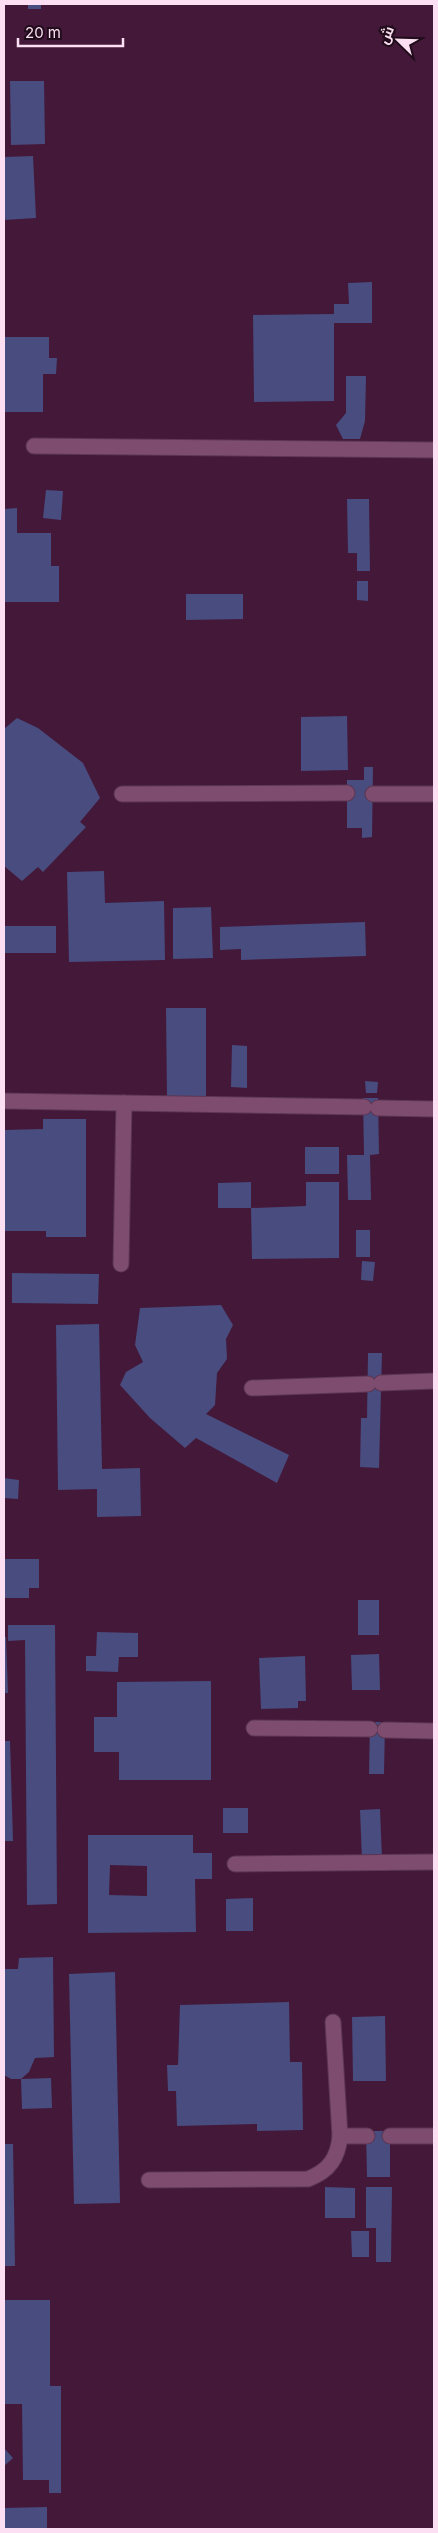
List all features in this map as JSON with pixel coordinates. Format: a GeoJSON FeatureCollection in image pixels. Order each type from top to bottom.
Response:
{"type":"FeatureCollection","features":[{"type":"Feature","properties":{"kind":"lane"},"geometry":{"type":"LineString","coordinates":[[34,446],[434,450]]}},
{"type":"Feature","properties":{"kind":"lane"},"geometry":{"type":"LineString","coordinates":[[122,794],[348,793]]}},
{"type":"Feature","properties":{"kind":"lane"},"geometry":{"type":"LineString","coordinates":[[373,794],[434,794]]}},
{"type":"Feature","properties":{"kind":"lane"},"geometry":{"type":"LineString","coordinates":[[4,1101],[434,1109]]}},
{"type":"Feature","properties":{"kind":"lane"},"geometry":{"type":"LineString","coordinates":[[121,1264],[124,1103]]}},
{"type":"Feature","properties":{"kind":"lane"},"geometry":{"type":"LineString","coordinates":[[252,1388],[434,1382]]}},
{"type":"Feature","properties":{"kind":"lane"},"geometry":{"type":"LineString","coordinates":[[254,1728],[434,1731]]}},
{"type":"Feature","properties":{"kind":"lane"},"geometry":{"type":"LineString","coordinates":[[234,1864],[434,1862]]}},
{"type":"Feature","properties":{"kind":"lane"},"geometry":{"type":"LineString","coordinates":[[149,2180],[308,2179],[319,2175],[331,2165],[338,2151],[340,2136],[333,2022]]}},
{"type":"Feature","properties":{"kind":"lane"},"geometry":{"type":"LineString","coordinates":[[340,2136],[366,2136]]}},
{"type":"Feature","properties":{"kind":"lane"},"geometry":{"type":"LineString","coordinates":[[390,2136],[434,2136]]}},
{"type":"Feature","properties":{"kind":"building"},"geometry":{"type":"Polygon","coordinates":[[[28,4],[41,4],[41,9],[28,9],[28,4]]]}},
{"type":"Feature","properties":{"kind":"building"},"geometry":{"type":"Polygon","coordinates":[[[10,81],[44,81],[45,144],[11,145],[10,81]]]}},
{"type":"Feature","properties":{"kind":"building"},"geometry":{"type":"Polygon","coordinates":[[[33,156],[36,218],[4,220],[4,157],[33,156]]]}},
{"type":"Feature","properties":{"kind":"building"},"geometry":{"type":"Polygon","coordinates":[[[372,282],[372,323],[334,323],[334,401],[254,402],[253,315],[334,314],[334,304],[349,304],[348,283],[372,282]]]}},
{"type":"Feature","properties":{"kind":"building"},"geometry":{"type":"Polygon","coordinates":[[[4,337],[49,337],[49,358],[57,358],[56,374],[43,374],[43,412],[4,412],[4,337]]]}},
{"type":"Feature","properties":{"kind":"building"},"geometry":{"type":"Polygon","coordinates":[[[346,376],[366,376],[365,421],[360,439],[343,439],[336,425],[346,413],[346,376]]]}},
{"type":"Feature","properties":{"kind":"building"},"geometry":{"type":"Polygon","coordinates":[[[46,490],[63,491],[61,520],[43,518],[46,490]]]}},
{"type":"Feature","properties":{"kind":"building"},"geometry":{"type":"Polygon","coordinates":[[[347,499],[369,499],[370,571],[357,571],[357,553],[348,553],[347,499]]]}},
{"type":"Feature","properties":{"kind":"building"},"geometry":{"type":"Polygon","coordinates":[[[17,508],[17,533],[51,533],[51,566],[59,566],[59,602],[4,602],[4,509],[17,508]]]}},
{"type":"Feature","properties":{"kind":"building"},"geometry":{"type":"Polygon","coordinates":[[[357,581],[368,581],[368,601],[357,600],[357,581]]]}},
{"type":"Feature","properties":{"kind":"building"},"geometry":{"type":"Polygon","coordinates":[[[186,594],[243,594],[243,619],[186,620],[186,594]]]}},
{"type":"Feature","properties":{"kind":"building"},"geometry":{"type":"Polygon","coordinates":[[[347,716],[348,770],[301,771],[301,717],[347,716]]]}},
{"type":"Feature","properties":{"kind":"building"},"geometry":{"type":"Polygon","coordinates":[[[17,718],[38,728],[83,763],[100,798],[80,822],[86,827],[43,872],[38,867],[22,881],[4,866],[4,729],[17,718]]]}},
{"type":"Feature","properties":{"kind":"building"},"geometry":{"type":"Polygon","coordinates":[[[364,767],[373,767],[372,837],[362,838],[362,828],[347,828],[347,780],[364,780],[364,767]]]}},
{"type":"Feature","properties":{"kind":"building"},"geometry":{"type":"Polygon","coordinates":[[[104,871],[105,903],[164,901],[165,960],[69,962],[67,872],[104,871]]]}},
{"type":"Feature","properties":{"kind":"building"},"geometry":{"type":"Polygon","coordinates":[[[211,907],[213,958],[173,959],[173,908],[211,907]]]}},
{"type":"Feature","properties":{"kind":"building"},"geometry":{"type":"Polygon","coordinates":[[[365,922],[366,956],[241,960],[241,949],[220,950],[220,927],[365,922]]]}},
{"type":"Feature","properties":{"kind":"building"},"geometry":{"type":"Polygon","coordinates":[[[4,926],[56,926],[56,953],[4,953],[4,926]]]}},
{"type":"Feature","properties":{"kind":"building"},"geometry":{"type":"Polygon","coordinates":[[[166,1008],[206,1008],[206,1096],[167,1096],[166,1008]]]}},
{"type":"Feature","properties":{"kind":"building"},"geometry":{"type":"Polygon","coordinates":[[[232,1045],[247,1046],[247,1088],[231,1087],[232,1045]]]}},
{"type":"Feature","properties":{"kind":"building"},"geometry":{"type":"Polygon","coordinates":[[[365,1081],[378,1082],[377,1093],[366,1093],[365,1081]]]}},
{"type":"Feature","properties":{"kind":"building"},"geometry":{"type":"Polygon","coordinates":[[[363,1098],[378,1098],[379,1154],[370,1155],[371,1200],[348,1200],[347,1155],[364,1155],[363,1098]]]}},
{"type":"Feature","properties":{"kind":"building"},"geometry":{"type":"Polygon","coordinates":[[[43,1119],[86,1119],[86,1237],[46,1237],[46,1231],[4,1231],[4,1130],[43,1129],[43,1119]]]}},
{"type":"Feature","properties":{"kind":"building"},"geometry":{"type":"Polygon","coordinates":[[[305,1147],[339,1147],[339,1174],[305,1174],[305,1147]]]}},
{"type":"Feature","properties":{"kind":"building"},"geometry":{"type":"Polygon","coordinates":[[[251,1182],[251,1208],[218,1208],[218,1183],[251,1182]]]}},
{"type":"Feature","properties":{"kind":"building"},"geometry":{"type":"Polygon","coordinates":[[[306,1182],[339,1182],[339,1258],[252,1259],[251,1208],[306,1206],[306,1182]]]}},
{"type":"Feature","properties":{"kind":"building"},"geometry":{"type":"Polygon","coordinates":[[[356,1230],[370,1230],[370,1257],[356,1257],[356,1230]]]}},
{"type":"Feature","properties":{"kind":"building"},"geometry":{"type":"Polygon","coordinates":[[[362,1261],[375,1262],[373,1281],[361,1280],[362,1261]]]}},
{"type":"Feature","properties":{"kind":"building"},"geometry":{"type":"Polygon","coordinates":[[[12,1273],[99,1274],[98,1304],[12,1303],[12,1273]]]}},
{"type":"Feature","properties":{"kind":"building"},"geometry":{"type":"Polygon","coordinates":[[[221,1305],[233,1325],[226,1339],[227,1359],[217,1373],[215,1405],[206,1414],[289,1455],[277,1483],[196,1438],[185,1448],[150,1418],[120,1385],[126,1372],[143,1362],[135,1345],[140,1308],[221,1305]]]}},
{"type":"Feature","properties":{"kind":"building"},"geometry":{"type":"Polygon","coordinates":[[[99,1324],[102,1469],[140,1468],[141,1516],[97,1517],[97,1489],[58,1490],[56,1325],[99,1324]]]}},
{"type":"Feature","properties":{"kind":"building"},"geometry":{"type":"Polygon","coordinates":[[[368,1353],[382,1353],[379,1468],[360,1467],[361,1418],[367,1418],[368,1353]]]}},
{"type":"Feature","properties":{"kind":"building"},"geometry":{"type":"Polygon","coordinates":[[[4,1478],[19,1480],[18,1499],[4,1498],[4,1478]]]}},
{"type":"Feature","properties":{"kind":"building"},"geometry":{"type":"Polygon","coordinates":[[[4,1559],[39,1559],[39,1588],[29,1588],[29,1598],[4,1598],[4,1559]]]}},
{"type":"Feature","properties":{"kind":"building"},"geometry":{"type":"Polygon","coordinates":[[[358,1600],[379,1600],[379,1635],[358,1635],[358,1600]]]}},
{"type":"Feature","properties":{"kind":"building"},"geometry":{"type":"Polygon","coordinates":[[[8,1625],[55,1625],[57,1904],[27,1905],[25,1640],[8,1641],[8,1625]]]}},
{"type":"Feature","properties":{"kind":"building"},"geometry":{"type":"Polygon","coordinates":[[[97,1632],[138,1633],[138,1657],[119,1657],[118,1672],[86,1671],[86,1656],[96,1656],[97,1632]]]}},
{"type":"Feature","properties":{"kind":"building"},"geometry":{"type":"Polygon","coordinates":[[[4,1637],[6,1637],[8,1693],[4,1693],[4,1637]]]}},
{"type":"Feature","properties":{"kind":"building"},"geometry":{"type":"Polygon","coordinates":[[[379,1654],[380,1690],[352,1690],[351,1655],[379,1654]]]}},
{"type":"Feature","properties":{"kind":"building"},"geometry":{"type":"Polygon","coordinates":[[[305,1656],[306,1701],[298,1701],[298,1708],[261,1709],[259,1658],[305,1656]]]}},
{"type":"Feature","properties":{"kind":"building"},"geometry":{"type":"Polygon","coordinates":[[[211,1681],[211,1780],[119,1780],[119,1752],[94,1752],[94,1717],[117,1717],[117,1682],[211,1681]]]}},
{"type":"Feature","properties":{"kind":"building"},"geometry":{"type":"Polygon","coordinates":[[[370,1722],[385,1722],[384,1774],[369,1774],[370,1722]]]}},
{"type":"Feature","properties":{"kind":"building"},"geometry":{"type":"Polygon","coordinates":[[[4,1741],[10,1741],[13,1841],[4,1841],[4,1741]]]}},
{"type":"Feature","properties":{"kind":"building"},"geometry":{"type":"Polygon","coordinates":[[[223,1808],[248,1808],[248,1833],[223,1833],[223,1808]]]}},
{"type":"Feature","properties":{"kind":"building"},"geometry":{"type":"Polygon","coordinates":[[[380,1809],[382,1859],[362,1860],[360,1810],[380,1809]]]}},
{"type":"Feature","properties":{"kind":"building"},"geometry":{"type":"Polygon","coordinates":[[[88,1835],[193,1835],[193,1853],[212,1853],[212,1879],[195,1879],[196,1932],[88,1933],[88,1835]],[[110,1865],[109,1895],[147,1896],[147,1866],[110,1865]]]}},
{"type":"Feature","properties":{"kind":"building"},"geometry":{"type":"Polygon","coordinates":[[[253,1898],[253,1931],[226,1931],[226,1899],[253,1898]]]}},
{"type":"Feature","properties":{"kind":"building"},"geometry":{"type":"Polygon","coordinates":[[[53,1957],[54,2057],[35,2058],[29,2072],[21,2079],[11,2079],[4,2075],[4,1969],[18,1969],[19,1958],[53,1957]]]}},
{"type":"Feature","properties":{"kind":"building"},"geometry":{"type":"Polygon","coordinates":[[[115,1972],[120,2203],[74,2204],[69,1974],[115,1972]]]}},
{"type":"Feature","properties":{"kind":"building"},"geometry":{"type":"Polygon","coordinates":[[[289,2002],[290,2062],[302,2062],[303,2130],[257,2131],[257,2124],[177,2126],[176,2091],[168,2091],[167,2065],[178,2065],[180,2005],[289,2002]]]}},
{"type":"Feature","properties":{"kind":"building"},"geometry":{"type":"Polygon","coordinates":[[[385,2016],[386,2081],[353,2081],[352,2017],[385,2016]]]}},
{"type":"Feature","properties":{"kind":"building"},"geometry":{"type":"Polygon","coordinates":[[[51,2078],[52,2108],[22,2109],[21,2079],[51,2078]]]}},
{"type":"Feature","properties":{"kind":"building"},"geometry":{"type":"Polygon","coordinates":[[[366,2131],[390,2131],[390,2177],[367,2177],[366,2131]]]}},
{"type":"Feature","properties":{"kind":"building"},"geometry":{"type":"Polygon","coordinates":[[[4,2144],[13,2144],[15,2266],[4,2266],[4,2144]]]}},
{"type":"Feature","properties":{"kind":"building"},"geometry":{"type":"Polygon","coordinates":[[[325,2187],[355,2188],[355,2218],[325,2218],[325,2187]]]}},
{"type":"Feature","properties":{"kind":"building"},"geometry":{"type":"Polygon","coordinates":[[[366,2187],[392,2187],[391,2262],[376,2262],[376,2228],[366,2228],[366,2187]]]}},
{"type":"Feature","properties":{"kind":"building"},"geometry":{"type":"Polygon","coordinates":[[[351,2231],[369,2231],[369,2257],[352,2257],[351,2231]]]}},
{"type":"Feature","properties":{"kind":"building"},"geometry":{"type":"Polygon","coordinates":[[[4,2300],[50,2300],[50,2386],[61,2386],[61,2493],[49,2493],[49,2480],[23,2480],[22,2404],[4,2404],[4,2300]]]}},
{"type":"Feature","properties":{"kind":"building"},"geometry":{"type":"Polygon","coordinates":[[[4,2448],[13,2458],[4,2466],[4,2448]]]}},
{"type":"Feature","properties":{"kind":"building"},"geometry":{"type":"Polygon","coordinates":[[[47,2507],[47,2529],[4,2529],[4,2508],[47,2507]]]}}]}
